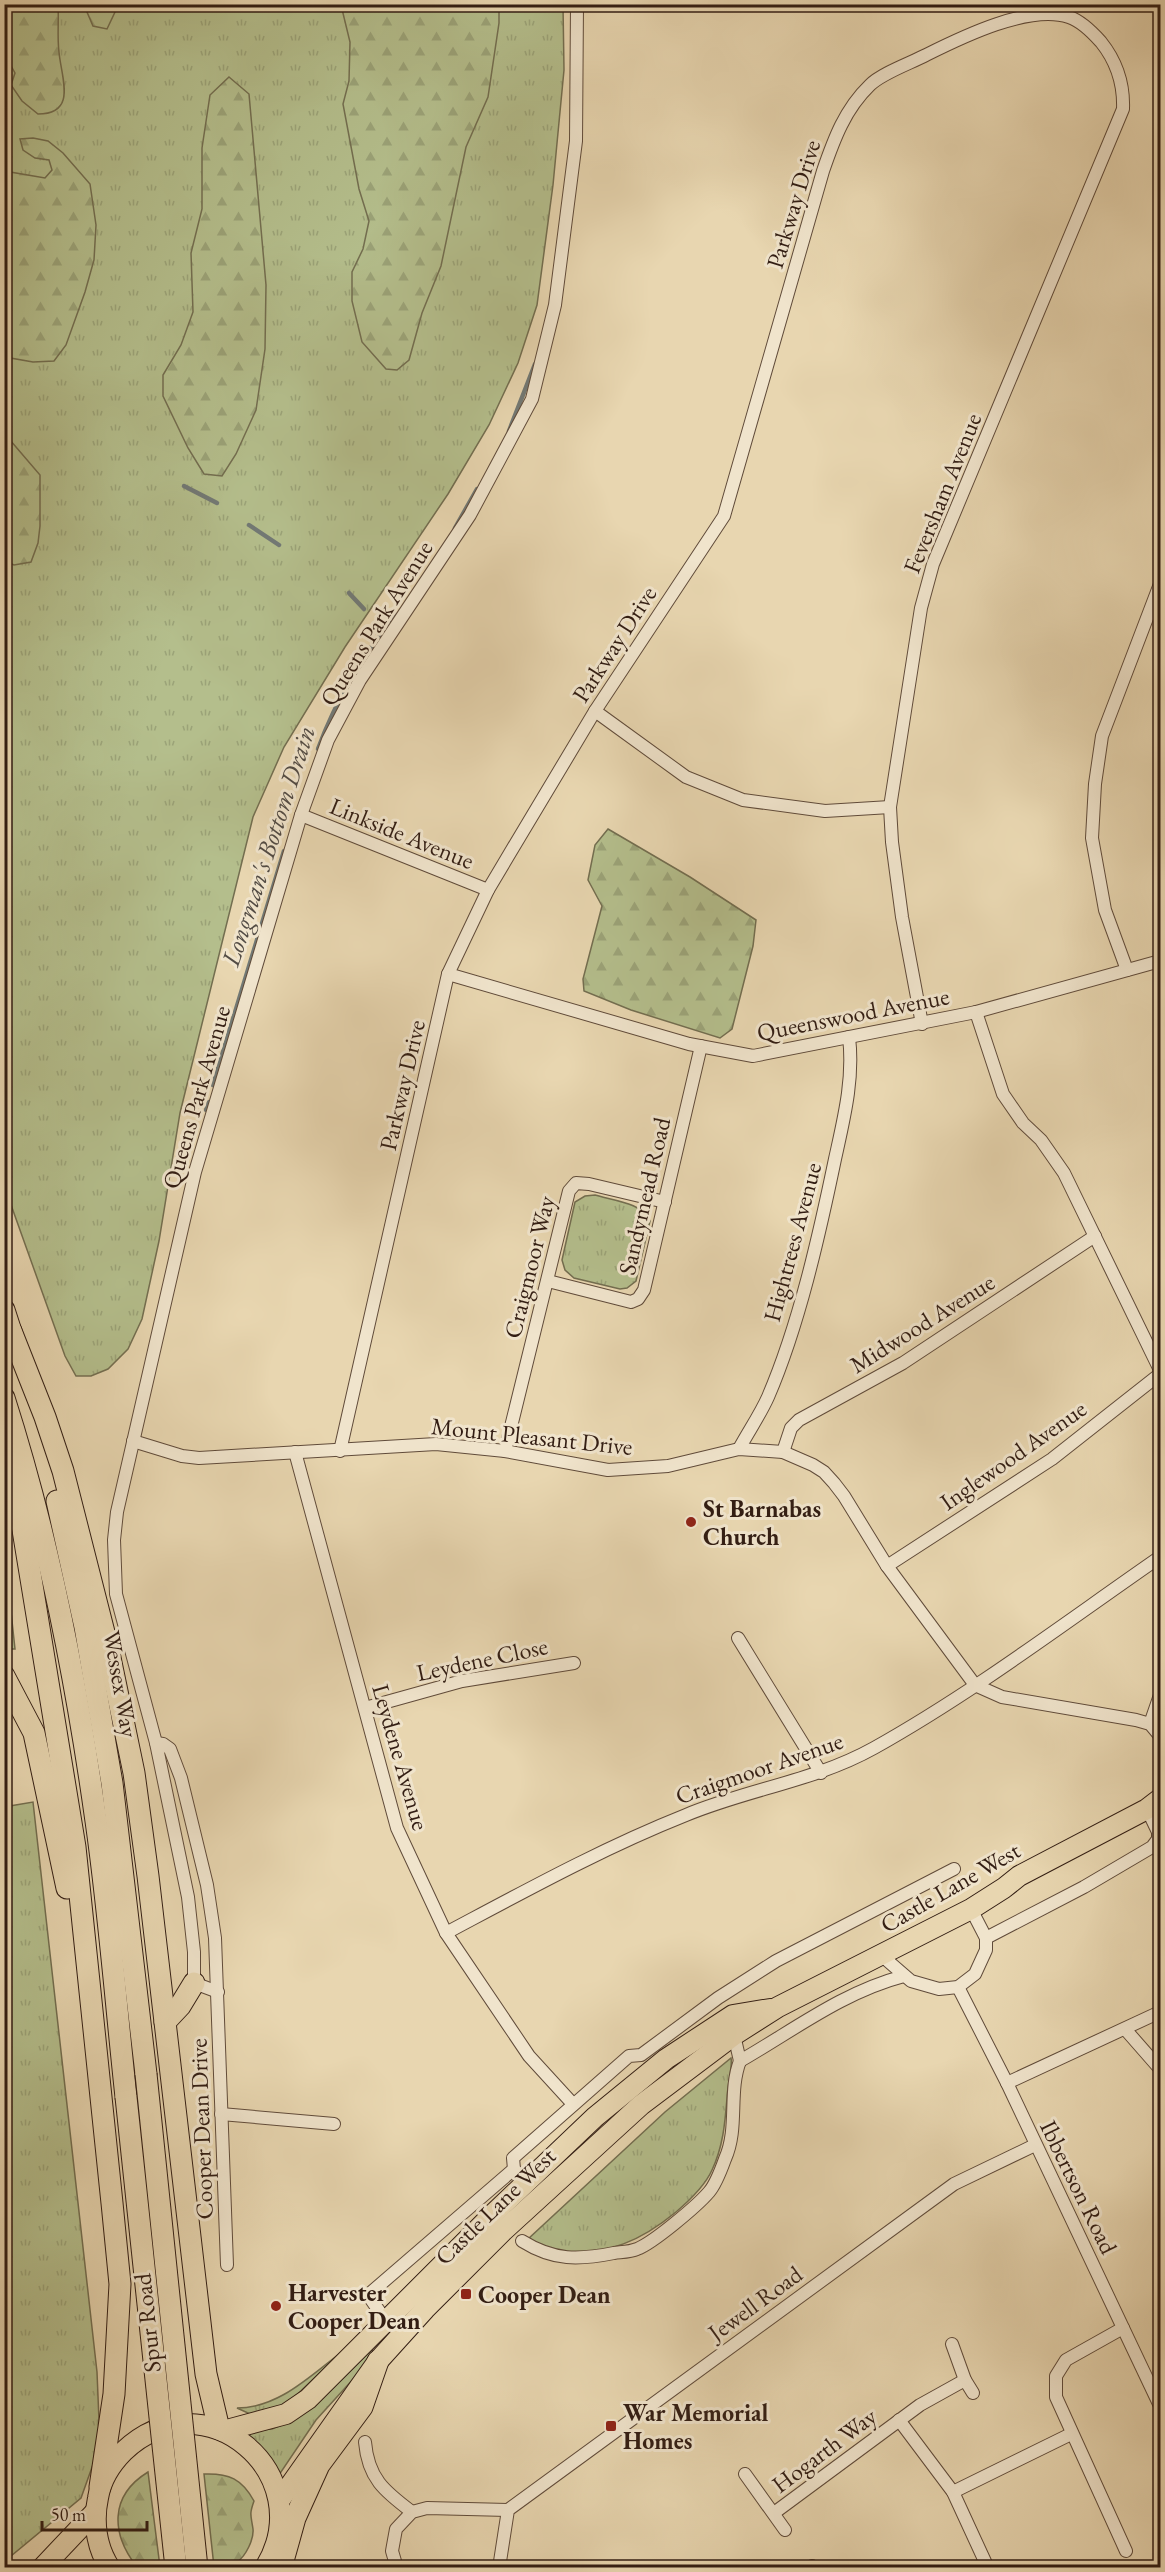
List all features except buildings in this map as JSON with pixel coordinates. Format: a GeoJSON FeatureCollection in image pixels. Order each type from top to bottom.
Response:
{"type":"FeatureCollection","features":[{"type":"Feature","properties":{"kind":"highway","name":"Wessex Way"},"geometry":{"type":"LineString","coordinates":[[4,1310],[53,1486],[86,1627],[127,1894],[146,2074]]}},
{"type":"Feature","properties":{"kind":"highway"},"geometry":{"type":"LineString","coordinates":[[11,1331],[45,1417],[63,1471],[118,1691],[137,1796],[206,2374],[221,2430]]}},
{"type":"Feature","properties":{"kind":"highway","name":"Wessex Way"},"geometry":{"type":"LineString","coordinates":[[4,1398],[28,1478],[69,1663],[97,1832],[126,2097]]}},
{"type":"Feature","properties":{"kind":"highway"},"geometry":{"type":"LineString","coordinates":[[4,1449],[23,1530],[75,1847],[120,2284],[114,2394],[100,2487]]}},
{"type":"Feature","properties":{"kind":"highway"},"geometry":{"type":"LineString","coordinates":[[4,1676],[34,1733],[84,1980],[101,2095]]}},
{"type":"Feature","properties":{"kind":"highway"},"geometry":{"type":"LineString","coordinates":[[165,2022],[180,2006],[194,1983]]}},
{"type":"Feature","properties":{"kind":"highway","name":"Spur Road"},"geometry":{"type":"LineString","coordinates":[[146,2074],[197,2568]]}},
{"type":"Feature","properties":{"kind":"highway","name":"Spur Road"},"geometry":{"type":"LineString","coordinates":[[126,2097],[176,2568]]}},
{"type":"Feature","properties":{"kind":"highway"},"geometry":{"type":"LineString","coordinates":[[272,2565],[319,2465],[362,2407],[378,2361]]}},
{"type":"Feature","properties":{"kind":"main road","name":"Castle Lane West"},"geometry":{"type":"LineString","coordinates":[[279,2500],[378,2361],[425,2309],[503,2231],[640,2105],[734,2035],[778,2007],[971,1909],[1019,1876],[1154,1804]]}},
{"type":"Feature","properties":{"kind":"main road","name":"Castle Lane West"},"geometry":{"type":"LineString","coordinates":[[221,2430],[286,2414],[308,2400],[386,2321],[519,2177],[595,2117],[647,2061],[733,2015],[778,2007]]}},
{"type":"Feature","properties":{"kind":"main road"},"geometry":{"type":"LineString","coordinates":[[519,2177],[538,2185],[610,2119],[640,2105]]}},
{"type":"Feature","properties":{"kind":"main road"},"geometry":{"type":"LineString","coordinates":[[110,2568],[97,2538],[95,2512],[100,2487],[114,2461],[135,2441],[161,2428],[184,2424],[221,2430],[239,2440],[259,2459],[274,2482],[279,2500],[280,2528],[272,2565]]}},
{"type":"Feature","properties":{"kind":"main road"},"geometry":{"type":"LineString","coordinates":[[42,2568],[95,2512]]}},
{"type":"Feature","properties":{"kind":"street","name":"Queens Park Avenue"},"geometry":{"type":"LineString","coordinates":[[133,1441],[195,1172],[301,815],[328,741],[360,680],[470,515],[532,399],[555,305],[576,141],[577,4]]}},
{"type":"Feature","properties":{"kind":"street"},"geometry":{"type":"LineString","coordinates":[[1071,18],[1075,4]]}},
{"type":"Feature","properties":{"kind":"street","name":"Parkway Drive"},"geometry":{"type":"LineString","coordinates":[[340,1451],[448,974],[488,890],[595,711],[724,516],[833,142],[850,109],[872,82],[957,41],[1006,22],[1026,17],[1057,14],[1071,18]]}},
{"type":"Feature","properties":{"kind":"street","name":"Feversham Avenue"},"geometry":{"type":"LineString","coordinates":[[922,1024],[902,917],[892,842],[890,807],[921,609],[933,564],[1123,109],[1119,74],[1112,56],[1096,37],[1071,18]]}},
{"type":"Feature","properties":{"kind":"street"},"geometry":{"type":"LineString","coordinates":[[1127,970],[1105,910],[1092,838],[1095,784],[1102,736],[1161,584]]}},
{"type":"Feature","properties":{"kind":"street"},"geometry":{"type":"LineString","coordinates":[[595,711],[686,777],[743,800],[825,811],[890,807]]}},
{"type":"Feature","properties":{"kind":"street","name":"Linkside Avenue"},"geometry":{"type":"LineString","coordinates":[[301,815],[488,890]]}},
{"type":"Feature","properties":{"kind":"street","name":"Queenswood Avenue"},"geometry":{"type":"LineString","coordinates":[[448,974],[701,1046],[753,1056],[976,1012],[1161,961]]}},
{"type":"Feature","properties":{"kind":"street"},"geometry":{"type":"LineString","coordinates":[[976,1012],[1003,1094],[1023,1123],[1041,1140],[1054,1158],[1161,1372]]}},
{"type":"Feature","properties":{"kind":"street","name":"Hightrees Avenue"},"geometry":{"type":"LineString","coordinates":[[739,1449],[768,1398],[793,1323],[823,1218],[848,1098],[852,1062],[849,1037]]}},
{"type":"Feature","properties":{"kind":"street","name":"Sandymead Road"},"geometry":{"type":"LineString","coordinates":[[548,1281],[634,1301],[644,1290],[701,1046]]}},
{"type":"Feature","properties":{"kind":"street","name":"Craigmoor Way"},"geometry":{"type":"LineString","coordinates":[[505,1451],[569,1191],[576,1183],[589,1184],[665,1202]]}},
{"type":"Feature","properties":{"kind":"street","name":"Midwood Avenue"},"geometry":{"type":"LineString","coordinates":[[783,1452],[791,1428],[799,1420],[903,1363],[1095,1236]]}},
{"type":"Feature","properties":{"kind":"street","name":"Inglewood Avenue"},"geometry":{"type":"LineString","coordinates":[[887,1566],[1052,1459],[1161,1372]]}},
{"type":"Feature","properties":{"kind":"street","name":"Mount Pleasant Drive"},"geometry":{"type":"LineString","coordinates":[[133,1441],[182,1456],[199,1458],[436,1444],[505,1451],[608,1470],[668,1466],[739,1449],[783,1452],[813,1466],[829,1477],[844,1496],[887,1566],[975,1685],[1002,1697],[1150,1724]]}},
{"type":"Feature","properties":{"kind":"street","name":"Cooper Dean Drive"},"geometry":{"type":"LineString","coordinates":[[133,1441],[117,1512],[114,1540],[116,1594],[156,1743],[188,1897],[194,1952],[194,1983]]}},
{"type":"Feature","properties":{"kind":"street","name":"Leydene Avenue"},"geometry":{"type":"LineString","coordinates":[[294,1452],[397,1828],[446,1933],[529,2056],[572,2103]]}},
{"type":"Feature","properties":{"kind":"street","name":"Craigmoor Avenue"},"geometry":{"type":"LineString","coordinates":[[446,1933],[609,1847],[679,1818],[821,1773],[873,1749],[975,1685],[1161,1557]]}},
{"type":"Feature","properties":{"kind":"street"},"geometry":{"type":"LineString","coordinates":[[738,1638],[821,1773]]}},
{"type":"Feature","properties":{"kind":"street","name":"Leydene Close"},"geometry":{"type":"LineString","coordinates":[[365,1708],[462,1681],[574,1663]]}},
{"type":"Feature","properties":{"kind":"street"},"geometry":{"type":"LineString","coordinates":[[1161,1695],[1150,1724],[1161,1736]]}},
{"type":"Feature","properties":{"kind":"street","name":"Cooper Dean Drive"},"geometry":{"type":"LineString","coordinates":[[156,1743],[164,1744],[170,1749],[181,1778],[195,1829],[215,1938],[227,2265]]}},
{"type":"Feature","properties":{"kind":"street","name":"Castle Lane West"},"geometry":{"type":"LineString","coordinates":[[986,1938],[1084,1887],[1152,1847],[1158,1839],[1154,1804]]}},
{"type":"Feature","properties":{"kind":"street","name":"Castle Lane West"},"geometry":{"type":"LineString","coordinates":[[386,2321],[368,2295],[519,2177],[513,2158],[572,2103],[629,2056],[647,2061],[718,1998],[776,1961],[954,1869]]}},
{"type":"Feature","properties":{"kind":"street"},"geometry":{"type":"LineString","coordinates":[[881,1956],[904,1976],[925,1987],[939,1989],[958,1987],[975,1974],[986,1950],[986,1938],[971,1909]]}},
{"type":"Feature","properties":{"kind":"street"},"geometry":{"type":"LineString","coordinates":[[740,2061],[834,2003],[885,1981],[904,1976]]}},
{"type":"Feature","properties":{"kind":"street"},"geometry":{"type":"LineString","coordinates":[[194,1983],[218,1992]]}},
{"type":"Feature","properties":{"kind":"street","name":"Ibbertson Road"},"geometry":{"type":"LineString","coordinates":[[958,1987],[1007,2084],[1161,2406]]}},
{"type":"Feature","properties":{"kind":"street"},"geometry":{"type":"LineString","coordinates":[[1007,2084],[1161,2012]]}},
{"type":"Feature","properties":{"kind":"street"},"geometry":{"type":"LineString","coordinates":[[1125,2029],[1161,2069]]}},
{"type":"Feature","properties":{"kind":"street"},"geometry":{"type":"LineString","coordinates":[[522,2241],[540,2252],[567,2258],[590,2258],[638,2249],[676,2222],[710,2192],[726,2158],[733,2134],[734,2077],[740,2061],[734,2035]]}},
{"type":"Feature","properties":{"kind":"street"},"geometry":{"type":"LineString","coordinates":[[221,2114],[334,2124]]}},
{"type":"Feature","properties":{"kind":"street","name":"Jewell Road"},"geometry":{"type":"LineString","coordinates":[[508,2510],[954,2184],[1035,2145]]}},
{"type":"Feature","properties":{"kind":"street"},"geometry":{"type":"LineString","coordinates":[[1124,2328],[1066,2360],[1056,2376],[1056,2397],[1126,2551]]}},
{"type":"Feature","properties":{"kind":"street"},"geometry":{"type":"LineString","coordinates":[[952,2344],[965,2380],[973,2393]]}},
{"type":"Feature","properties":{"kind":"street","name":"Hogarth Way"},"geometry":{"type":"LineString","coordinates":[[774,2513],[920,2405],[965,2380]]}},
{"type":"Feature","properties":{"kind":"street","name":"Hogarth Way"},"geometry":{"type":"LineString","coordinates":[[899,2420],[953,2492],[988,2568]]}},
{"type":"Feature","properties":{"kind":"street"},"geometry":{"type":"LineString","coordinates":[[953,2492],[1071,2434]]}},
{"type":"Feature","properties":{"kind":"street"},"geometry":{"type":"LineString","coordinates":[[366,2442],[367,2461],[378,2483],[411,2512]]}},
{"type":"Feature","properties":{"kind":"street","name":"Hogarth Way"},"geometry":{"type":"LineString","coordinates":[[745,2474],[785,2529]]}},
{"type":"Feature","properties":{"kind":"street"},"geometry":{"type":"LineString","coordinates":[[397,2568],[392,2551],[396,2529],[411,2512],[427,2508],[508,2510],[499,2568]]}},
{"type":"Feature","properties":{"kind":"green space"},"geometry":{"type":"Polygon","coordinates":[[[4,5],[563,5],[564,70],[553,185],[537,305],[518,363],[489,425],[448,494],[345,647],[284,747],[253,817],[180,1113],[159,1241],[142,1319],[128,1349],[108,1369],[91,1376],[76,1376],[65,1356],[5,1188],[4,5]]]}},
{"type":"Feature","properties":{"kind":"green space"},"geometry":{"type":"Polygon","coordinates":[[[4,5],[58,5],[58,46],[64,92],[63,101],[58,108],[50,112],[38,114],[22,101],[11,85],[15,73],[5,55],[4,5]]]}},
{"type":"Feature","properties":{"kind":"green space"},"geometry":{"type":"Polygon","coordinates":[[[84,5],[115,5],[115,12],[107,29],[93,26],[84,5]]]}},
{"type":"Feature","properties":{"kind":"green space"},"geometry":{"type":"Polygon","coordinates":[[[341,5],[499,5],[499,23],[488,97],[466,147],[441,266],[422,313],[409,360],[397,370],[386,369],[362,342],[352,301],[352,272],[363,249],[369,221],[359,189],[343,104],[349,81],[350,42],[341,5]]]}},
{"type":"Feature","properties":{"kind":"green space"},"geometry":{"type":"Polygon","coordinates":[[[229,77],[249,94],[266,285],[265,349],[256,410],[236,454],[222,476],[204,474],[188,448],[163,396],[163,375],[181,345],[193,312],[191,253],[202,209],[202,148],[210,95],[229,77]]]}},
{"type":"Feature","properties":{"kind":"green space"},"geometry":{"type":"Polygon","coordinates":[[[33,138],[48,141],[63,153],[90,184],[96,225],[94,260],[66,345],[54,361],[33,362],[5,357],[4,171],[45,178],[52,170],[49,160],[35,158],[23,150],[20,139],[33,138]]]}},
{"type":"Feature","properties":{"kind":"green space"},"geometry":{"type":"Polygon","coordinates":[[[4,433],[40,475],[38,543],[31,562],[14,565],[5,561],[4,433]]]}},
{"type":"Feature","properties":{"kind":"green space"},"geometry":{"type":"Polygon","coordinates":[[[608,829],[690,877],[756,920],[753,946],[732,1029],[720,1038],[631,1010],[584,991],[583,979],[602,906],[588,880],[595,845],[608,829]]]}},
{"type":"Feature","properties":{"kind":"green space"},"geometry":{"type":"Polygon","coordinates":[[[595,1195],[634,1206],[647,1215],[650,1221],[636,1281],[627,1288],[620,1289],[574,1278],[565,1270],[562,1260],[575,1202],[585,1196],[595,1195]]]}},
{"type":"Feature","properties":{"kind":"green space"},"geometry":{"type":"Polygon","coordinates":[[[5,1556],[15,1649],[5,1649],[5,1556]]]}},
{"type":"Feature","properties":{"kind":"green space"},"geometry":{"type":"Polygon","coordinates":[[[33,1802],[97,2372],[100,2445],[81,2498],[5,2561],[4,1807],[33,1802]]]}},
{"type":"Feature","properties":{"kind":"green space"},"geometry":{"type":"Polygon","coordinates":[[[731,2058],[719,2153],[705,2182],[681,2207],[650,2231],[624,2244],[609,2248],[579,2252],[562,2251],[527,2240],[665,2112],[731,2058]]]}},
{"type":"Feature","properties":{"kind":"green space"},"geometry":{"type":"Polygon","coordinates":[[[371,2349],[376,2354],[316,2420],[279,2475],[261,2448],[243,2431],[272,2429],[291,2421],[371,2349]]]}},
{"type":"Feature","properties":{"kind":"green space"},"geometry":{"type":"Polygon","coordinates":[[[343,2351],[286,2405],[250,2414],[237,2408],[252,2407],[281,2396],[343,2351]]]}},
{"type":"Feature","properties":{"kind":"green space"},"geometry":{"type":"Polygon","coordinates":[[[148,2472],[160,2567],[137,2567],[122,2542],[119,2529],[118,2516],[126,2492],[148,2472]]]}},
{"type":"Feature","properties":{"kind":"green space"},"geometry":{"type":"Polygon","coordinates":[[[204,2474],[228,2476],[234,2479],[245,2487],[254,2501],[251,2512],[253,2533],[251,2542],[240,2559],[229,2566],[214,2567],[204,2474]]]}},
{"type":"Feature","properties":{"kind":"waterway"},"geometry":{"type":"LineString","coordinates":[[509,431],[535,364]]}},
{"type":"Feature","properties":{"kind":"waterway","name":"Longman's Bottom Drain"},"geometry":{"type":"LineString","coordinates":[[184,486],[217,503]]}},
{"type":"Feature","properties":{"kind":"waterway"},"geometry":{"type":"LineString","coordinates":[[455,528],[477,489]]}},
{"type":"Feature","properties":{"kind":"waterway","name":"Longman's Bottom Drain"},"geometry":{"type":"LineString","coordinates":[[249,525],[279,545]]}},
{"type":"Feature","properties":{"kind":"waterway","name":"Longman's Bottom Drain"},"geometry":{"type":"LineString","coordinates":[[349,593],[364,609]]}},
{"type":"Feature","properties":{"kind":"waterway","name":"Longman's Bottom Drain"},"geometry":{"type":"LineString","coordinates":[[318,749],[333,714],[362,661],[397,615]]}},
{"type":"Feature","properties":{"kind":"waterway","name":"Longman's Bottom Drain"},"geometry":{"type":"LineString","coordinates":[[213,1085],[284,851]]}},
{"type":"Feature","properties":{"kind":"waterway","name":"Longman's Bottom Drain"},"geometry":{"type":"LineString","coordinates":[[206,1110],[209,1102]]}},
{"type":"Feature","properties":{"kind":"place","name":"St Barnabas Church"},"geometry":{"type":"Point","coordinates":[691,1522]}},
{"type":"Feature","properties":{"kind":"place","name":"Cooper Dean"},"geometry":{"type":"Point","coordinates":[466,2294]}},
{"type":"Feature","properties":{"kind":"place","name":"Harvester Cooper Dean"},"geometry":{"type":"Point","coordinates":[276,2306]}},
{"type":"Feature","properties":{"kind":"place","name":"War Memorial Homes"},"geometry":{"type":"Point","coordinates":[611,2426]}}]}
